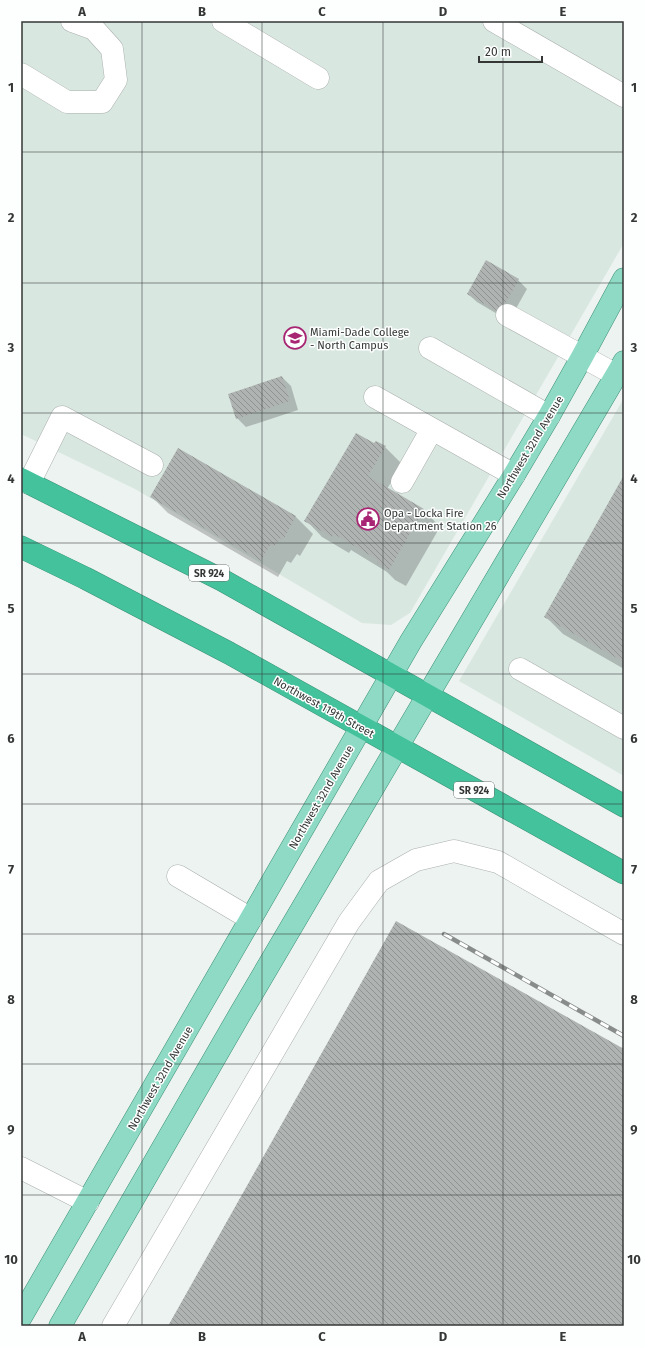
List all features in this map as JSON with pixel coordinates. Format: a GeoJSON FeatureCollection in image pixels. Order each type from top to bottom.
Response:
{"type":"FeatureCollection","features":[{"type":"Feature","properties":{"kind":"highway","name":"SR 924"},"geometry":{"type":"LineString","coordinates":[[25,481],[222,580],[624,806]]}},
{"type":"Feature","properties":{"kind":"highway","name":"Northwest 119th Street"},"geometry":{"type":"LineString","coordinates":[[21,547],[92,581],[229,653],[624,873]]}},
{"type":"Feature","properties":{"kind":"main road","name":"Northwest 32nd Avenue"},"geometry":{"type":"LineString","coordinates":[[21,1317],[411,641],[514,476],[582,357],[624,279]]}},
{"type":"Feature","properties":{"kind":"main road"},"geometry":{"type":"LineString","coordinates":[[60,1326],[396,747],[620,369]]}},
{"type":"Feature","properties":{"kind":"street"},"geometry":{"type":"LineString","coordinates":[[21,74],[67,102],[102,102],[116,80],[112,49],[94,29],[72,21]]}},
{"type":"Feature","properties":{"kind":"street"},"geometry":{"type":"LineString","coordinates":[[223,21],[318,78]]}},
{"type":"Feature","properties":{"kind":"street"},"geometry":{"type":"LineString","coordinates":[[494,21],[624,96]]}},
{"type":"Feature","properties":{"kind":"street"},"geometry":{"type":"LineString","coordinates":[[507,315],[582,357],[620,369]]}},
{"type":"Feature","properties":{"kind":"street"},"geometry":{"type":"LineString","coordinates":[[430,348],[548,416]]}},
{"type":"Feature","properties":{"kind":"street"},"geometry":{"type":"LineString","coordinates":[[375,396],[514,476]]}},
{"type":"Feature","properties":{"kind":"street"},"geometry":{"type":"LineString","coordinates":[[25,481],[62,417],[152,465]]}},
{"type":"Feature","properties":{"kind":"street"},"geometry":{"type":"LineString","coordinates":[[402,482],[432,429]]}},
{"type":"Feature","properties":{"kind":"street"},"geometry":{"type":"LineString","coordinates":[[520,669],[624,728]]}},
{"type":"Feature","properties":{"kind":"street"},"geometry":{"type":"LineString","coordinates":[[113,1326],[345,929],[379,881],[416,860],[454,851],[498,862],[624,934]]}},
{"type":"Feature","properties":{"kind":"street"},"geometry":{"type":"LineString","coordinates":[[178,876],[251,919]]}},
{"type":"Feature","properties":{"kind":"street"},"geometry":{"type":"LineString","coordinates":[[21,1168],[88,1202]]}},
{"type":"Feature","properties":{"kind":"shaded area","name":"Miami-Dade College - North Campus"},"geometry":{"type":"Polygon","coordinates":[[[21,21],[624,21],[624,243],[410,613],[391,625],[362,623],[135,489],[21,434],[21,21]]]}},
{"type":"Feature","properties":{"kind":"shaded area"},"geometry":{"type":"Polygon","coordinates":[[[624,398],[624,776],[459,681],[624,398]]]}},
{"type":"Feature","properties":{"kind":"building"},"geometry":{"type":"Polygon","coordinates":[[[486,260],[519,279],[500,313],[467,294],[486,260]]]}},
{"type":"Feature","properties":{"kind":"building"},"geometry":{"type":"Polygon","coordinates":[[[282,376],[290,401],[236,419],[228,394],[282,376]]]}},
{"type":"Feature","properties":{"kind":"building"},"geometry":{"type":"Polygon","coordinates":[[[356,433],[374,443],[376,441],[386,446],[368,476],[424,509],[389,570],[377,563],[378,560],[334,534],[332,537],[304,521],[356,433]]]}},
{"type":"Feature","properties":{"kind":"building"},"geometry":{"type":"Polygon","coordinates":[[[178,448],[296,516],[283,540],[280,538],[274,547],[270,545],[261,561],[150,497],[178,448]]]}},
{"type":"Feature","properties":{"kind":"building"},"geometry":{"type":"Polygon","coordinates":[[[624,475],[624,662],[544,617],[624,475]]]}},
{"type":"Feature","properties":{"kind":"building"},"geometry":{"type":"Polygon","coordinates":[[[396,921],[624,1049],[624,1326],[168,1326],[396,921]]]}},
{"type":"Feature","properties":{"kind":"railway"},"geometry":{"type":"LineString","coordinates":[[444,934],[624,1036]]}},
{"type":"Feature","properties":{"kind":"place","name":"Miami-Dade College - North Campus"},"geometry":{"type":"Point","coordinates":[295,338]}},
{"type":"Feature","properties":{"kind":"place","name":"Opa - Locka Fire Department Station 26"},"geometry":{"type":"Point","coordinates":[368,519]}}]}
